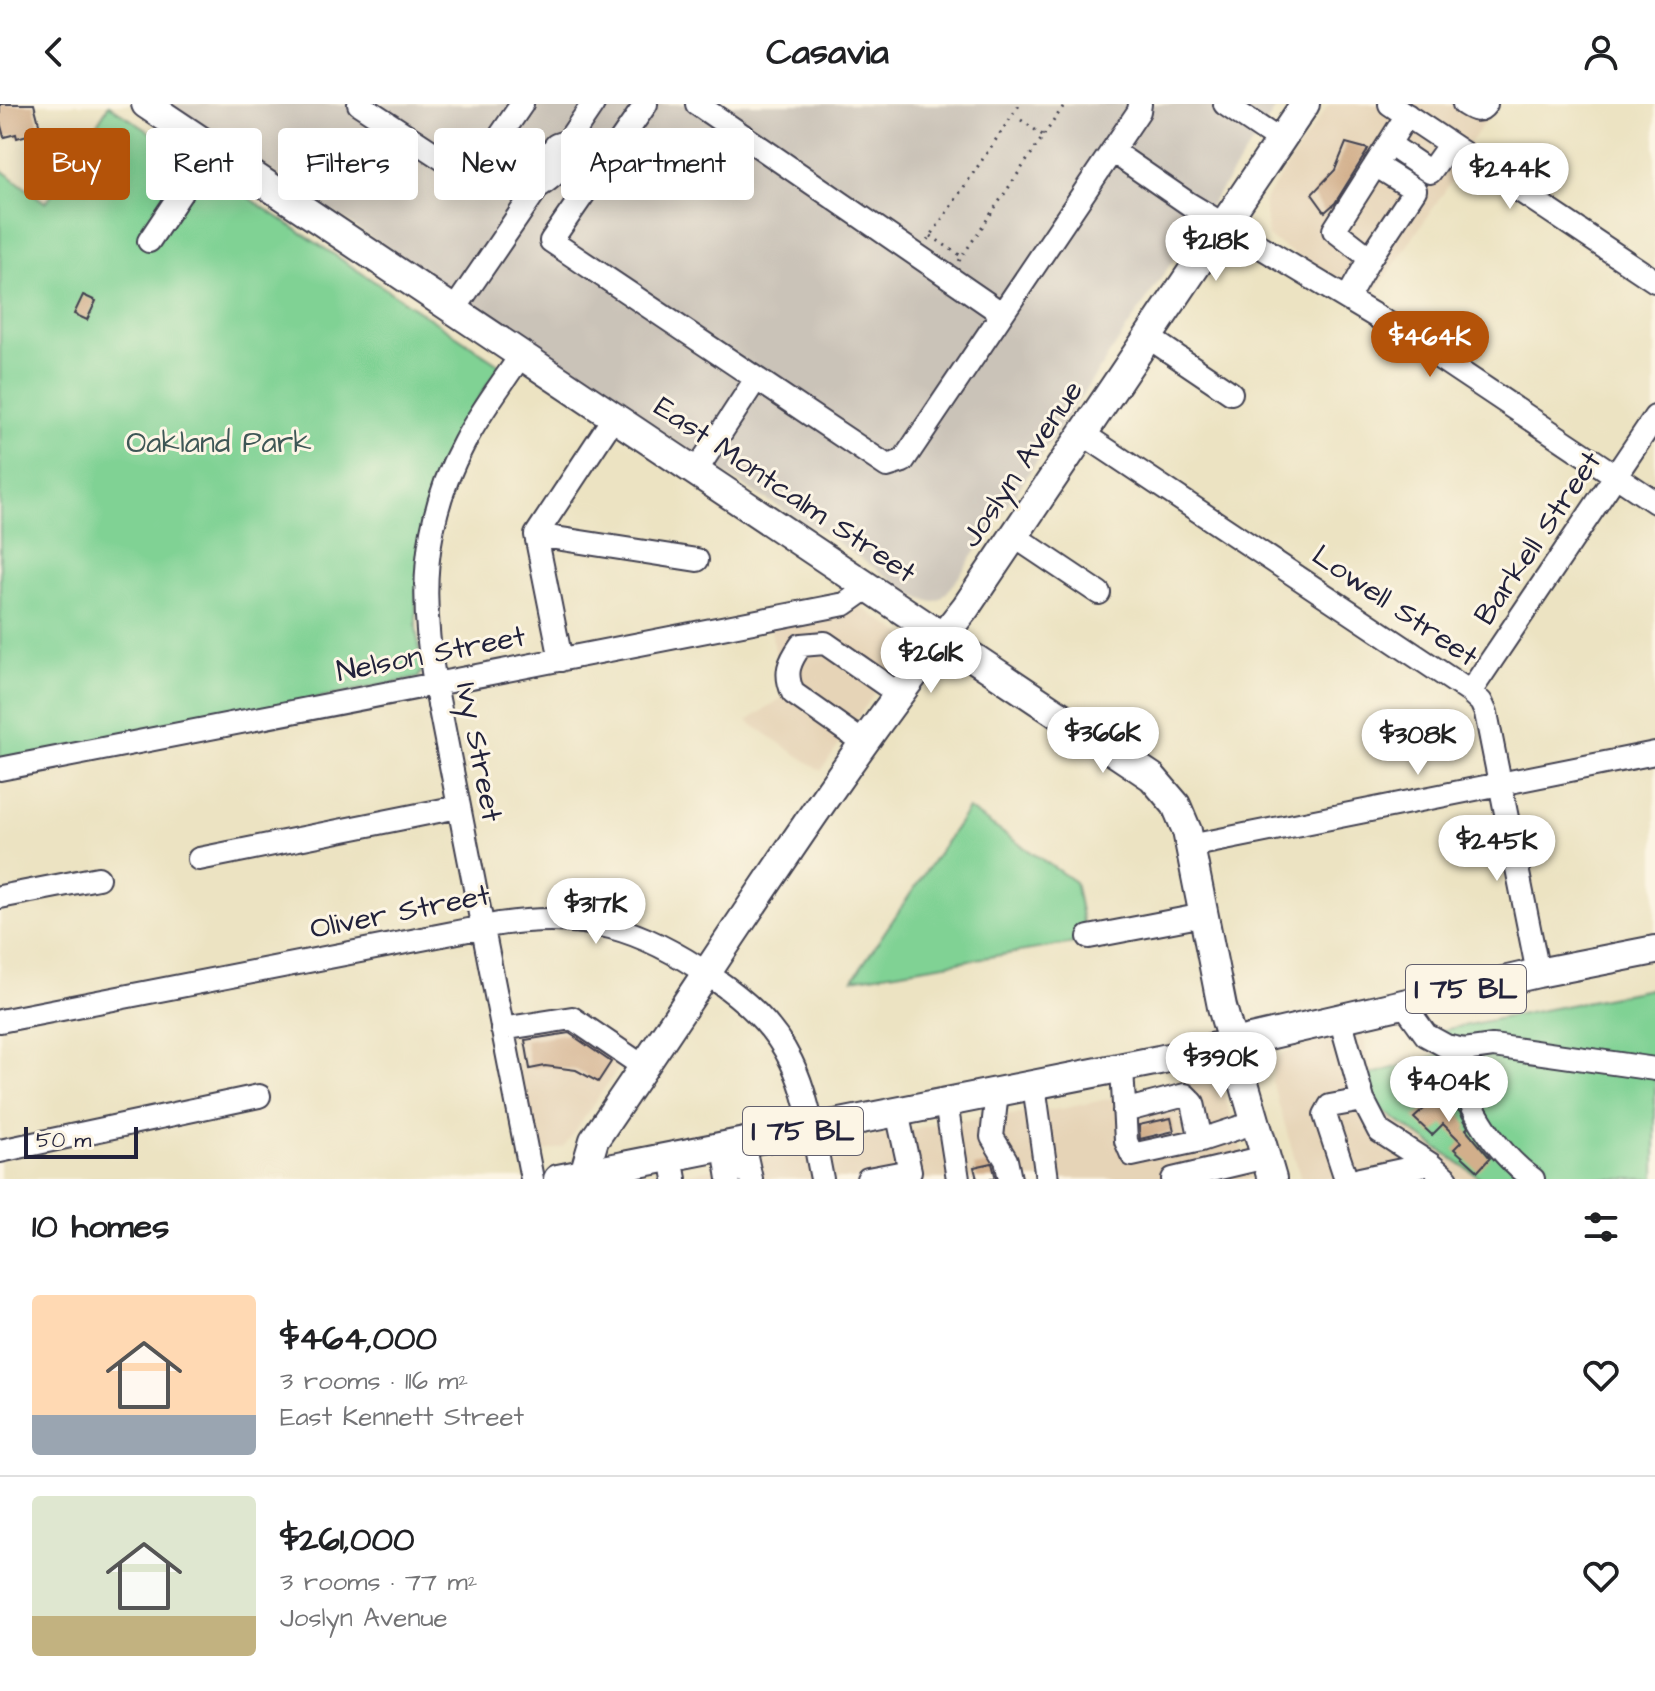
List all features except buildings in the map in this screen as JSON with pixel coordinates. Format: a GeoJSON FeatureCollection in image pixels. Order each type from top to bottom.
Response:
{"type":"FeatureCollection","features":[{"type":"Feature","properties":{"kind":"main road","name":"East Montcalm Street"},"geometry":{"type":"LineString","coordinates":[[146,104],[181,128]]}},
{"type":"Feature","properties":{"kind":"main road","name":"Joslyn Avenue"},"geometry":{"type":"LineString","coordinates":[[575,1177],[594,1140],[864,743],[1014,536],[1305,104]]}},
{"type":"Feature","properties":{"kind":"main road","name":"East Montcalm Street"},"geometry":{"type":"LineString","coordinates":[[262,182],[1152,777],[1176,805],[1190,846],[1222,1007],[1269,1168]]}},
{"type":"Feature","properties":{"kind":"main road","name":"I 75 BL"},"geometry":{"type":"LineString","coordinates":[[575,1177],[673,1168],[734,1144],[1122,1068],[1538,973],[1655,950]]}},
{"type":"Feature","properties":{"kind":"street"},"geometry":{"type":"LineString","coordinates":[[359,104],[461,171],[471,173],[477,170],[522,104]]}},
{"type":"Feature","properties":{"kind":"street"},"geometry":{"type":"LineString","coordinates":[[646,104],[551,241],[887,466],[903,461],[1139,111],[1140,104]]}},
{"type":"Feature","properties":{"kind":"street"},"geometry":{"type":"LineString","coordinates":[[697,104],[1001,313]]}},
{"type":"Feature","properties":{"kind":"street"},"geometry":{"type":"LineString","coordinates":[[1225,104],[1280,141]]}},
{"type":"Feature","properties":{"kind":"street"},"geometry":{"type":"LineString","coordinates":[[1464,104],[1473,110],[1479,110],[1486,104]]}},
{"type":"Feature","properties":{"kind":"street"},"geometry":{"type":"LineString","coordinates":[[454,310],[538,187],[555,176],[570,154],[568,141],[589,105]]}},
{"type":"Feature","properties":{"kind":"street"},"geometry":{"type":"LineString","coordinates":[[1370,258],[1334,230],[1389,144],[1399,110],[1655,281]]}},
{"type":"Feature","properties":{"kind":"street"},"geometry":{"type":"LineString","coordinates":[[1389,144],[1430,172],[1450,144]]}},
{"type":"Feature","properties":{"kind":"street"},"geometry":{"type":"LineString","coordinates":[[1112,151],[1189,204],[1389,324],[1655,502]]}},
{"type":"Feature","properties":{"kind":"street"},"geometry":{"type":"LineString","coordinates":[[1347,299],[1415,190],[1375,165]]}},
{"type":"Feature","properties":{"kind":"street"},"geometry":{"type":"LineString","coordinates":[[149,241],[176,200]]}},
{"type":"Feature","properties":{"kind":"street"},"geometry":{"type":"LineString","coordinates":[[1148,337],[1231,393]]}},
{"type":"Feature","properties":{"kind":"street","name":"Ivy Street"},"geometry":{"type":"LineString","coordinates":[[521,355],[464,443],[438,509],[428,553],[425,623],[532,1179]]}},
{"type":"Feature","properties":{"kind":"street"},"geometry":{"type":"LineString","coordinates":[[696,471],[756,379]]}},
{"type":"Feature","properties":{"kind":"street"},"geometry":{"type":"LineString","coordinates":[[561,660],[536,535],[614,417]]}},
{"type":"Feature","properties":{"kind":"street","name":"Barkell Street"},"geometry":{"type":"LineString","coordinates":[[1470,692],[1655,417]]}},
{"type":"Feature","properties":{"kind":"street","name":"Lowell Street"},"geometry":{"type":"LineString","coordinates":[[1083,434],[1481,702],[1486,713],[1538,973]]}},
{"type":"Feature","properties":{"kind":"street"},"geometry":{"type":"LineString","coordinates":[[536,535],[697,560]]}},
{"type":"Feature","properties":{"kind":"street"},"geometry":{"type":"LineString","coordinates":[[1014,536],[1099,593]]}},
{"type":"Feature","properties":{"kind":"street","name":"Nelson Street"},"geometry":{"type":"LineString","coordinates":[[0,769],[845,604],[869,587]]}},
{"type":"Feature","properties":{"kind":"street"},"geometry":{"type":"LineString","coordinates":[[864,743],[793,693],[787,680],[788,663],[801,645],[825,643],[900,695]]}},
{"type":"Feature","properties":{"kind":"street"},"geometry":{"type":"LineString","coordinates":[[1190,846],[1655,753]]}},
{"type":"Feature","properties":{"kind":"street"},"geometry":{"type":"LineString","coordinates":[[199,859],[458,807]]}},
{"type":"Feature","properties":{"kind":"street"},"geometry":{"type":"LineString","coordinates":[[0,897],[98,878]]}},
{"type":"Feature","properties":{"kind":"street"},"geometry":{"type":"LineString","coordinates":[[1089,937],[1204,915]]}},
{"type":"Feature","properties":{"kind":"street","name":"Oliver Street"},"geometry":{"type":"LineString","coordinates":[[0,1021],[482,927],[541,918],[597,922],[650,940],[707,974],[752,1008],[779,1040],[797,1076],[822,1179]]}},
{"type":"Feature","properties":{"kind":"street"},"geometry":{"type":"LineString","coordinates":[[1403,1003],[1432,1040],[1464,1050],[1493,1046],[1655,1069]]}},
{"type":"Feature","properties":{"kind":"street"},"geometry":{"type":"LineString","coordinates":[[502,1029],[572,1018],[644,1067]]}},
{"type":"Feature","properties":{"kind":"street"},"geometry":{"type":"LineString","coordinates":[[1340,1018],[1363,1100],[1379,1131],[1430,1164],[1447,1179]]}},
{"type":"Feature","properties":{"kind":"street"},"geometry":{"type":"LineString","coordinates":[[1464,1050],[1461,1070],[1474,1105],[1502,1151],[1533,1179]]}},
{"type":"Feature","properties":{"kind":"street"},"geometry":{"type":"LineString","coordinates":[[1122,1068],[1126,1141],[1132,1155],[1201,1140],[1256,1122]]}},
{"type":"Feature","properties":{"kind":"street"},"geometry":{"type":"LineString","coordinates":[[1034,1085],[1047,1179]]}},
{"type":"Feature","properties":{"kind":"street"},"geometry":{"type":"LineString","coordinates":[[997,1092],[992,1129],[995,1143],[1006,1160],[1010,1179]]}},
{"type":"Feature","properties":{"kind":"street"},"geometry":{"type":"LineString","coordinates":[[1124,1111],[1185,1095],[1193,1103],[1201,1140]]}},
{"type":"Feature","properties":{"kind":"street"},"geometry":{"type":"LineString","coordinates":[[0,1151],[259,1096]]}},
{"type":"Feature","properties":{"kind":"street"},"geometry":{"type":"LineString","coordinates":[[1346,1179],[1325,1115],[1330,1106],[1363,1100]]}},
{"type":"Feature","properties":{"kind":"street"},"geometry":{"type":"LineString","coordinates":[[946,1103],[956,1169]]}},
{"type":"Feature","properties":{"kind":"street"},"geometry":{"type":"LineString","coordinates":[[868,1179],[916,1175],[897,1112]]}},
{"type":"Feature","properties":{"kind":"street"},"geometry":{"type":"LineString","coordinates":[[956,1169],[973,1148],[995,1143]]}},
{"type":"Feature","properties":{"kind":"street"},"geometry":{"type":"LineString","coordinates":[[729,1179],[734,1144]]}},
{"type":"Feature","properties":{"kind":"street"},"geometry":{"type":"LineString","coordinates":[[734,1144],[751,1179]]}},
{"type":"Feature","properties":{"kind":"street"},"geometry":{"type":"LineString","coordinates":[[1360,1179],[1430,1164]]}},
{"type":"Feature","properties":{"kind":"street"},"geometry":{"type":"LineString","coordinates":[[1173,1179],[1269,1168]]}},
{"type":"Feature","properties":{"kind":"path"},"geometry":{"type":"LineString","coordinates":[[918,256],[1020,104]]}},
{"type":"Feature","properties":{"kind":"path"},"geometry":{"type":"LineString","coordinates":[[948,277],[1065,104]]}},
{"type":"Feature","properties":{"kind":"path"},"geometry":{"type":"LineString","coordinates":[[1021,120],[1044,136]]}},
{"type":"Feature","properties":{"kind":"path"},"geometry":{"type":"LineString","coordinates":[[931,236],[962,257]]}},
{"type":"Feature","properties":{"kind":"shaded area"},"geometry":{"type":"Polygon","coordinates":[[[171,104],[1279,104],[954,584],[941,599],[933,602],[921,599],[829,537],[734,480],[315,200],[418,200],[418,128],[278,128],[278,175],[262,165],[262,128],[207,128],[171,104]]]}},
{"type":"Feature","properties":{"kind":"shaded area"},"geometry":{"type":"Polygon","coordinates":[[[1329,104],[1497,104],[1469,144],[1474,148],[1369,302],[1268,237],[1264,201],[1329,104]]]}},
{"type":"Feature","properties":{"kind":"shaded area"},"geometry":{"type":"Polygon","coordinates":[[[861,607],[911,640],[821,771],[747,721],[785,696],[770,627],[861,607]]]}},
{"type":"Feature","properties":{"kind":"shaded area"},"geometry":{"type":"Polygon","coordinates":[[[573,1012],[632,1048],[564,1147],[535,1154],[508,1021],[573,1012]]]}},
{"type":"Feature","properties":{"kind":"shaded area"},"geometry":{"type":"Polygon","coordinates":[[[1363,1033],[1376,1106],[1482,1179],[1301,1179],[1272,1082],[1274,1064],[1283,1053],[1303,1046],[1363,1033]]]}},
{"type":"Feature","properties":{"kind":"shaded area"},"geometry":{"type":"Polygon","coordinates":[[[1197,1080],[1211,1083],[1224,1094],[1251,1179],[660,1179],[942,1123],[1061,1109],[1197,1080]]]}},
{"type":"Feature","properties":{"kind":"green space","name":"Oakland Park"},"geometry":{"type":"Polygon","coordinates":[[[109,105],[146,130],[146,200],[252,200],[500,365],[463,423],[416,591],[416,627],[422,670],[418,678],[0,761],[0,169],[24,187],[24,200],[42,200],[46,203],[48,200],[130,200],[130,128],[94,128],[109,105]]]}},
{"type":"Feature","properties":{"kind":"green space"},"geometry":{"type":"Polygon","coordinates":[[[968,809],[1075,882],[1087,941],[853,979],[968,809]]]}},
{"type":"Feature","properties":{"kind":"green space"},"geometry":{"type":"Polygon","coordinates":[[[1655,988],[1655,1179],[1482,1179],[1376,1106],[1369,1075],[1439,1055],[1442,1030],[1655,988]]]}}]}
